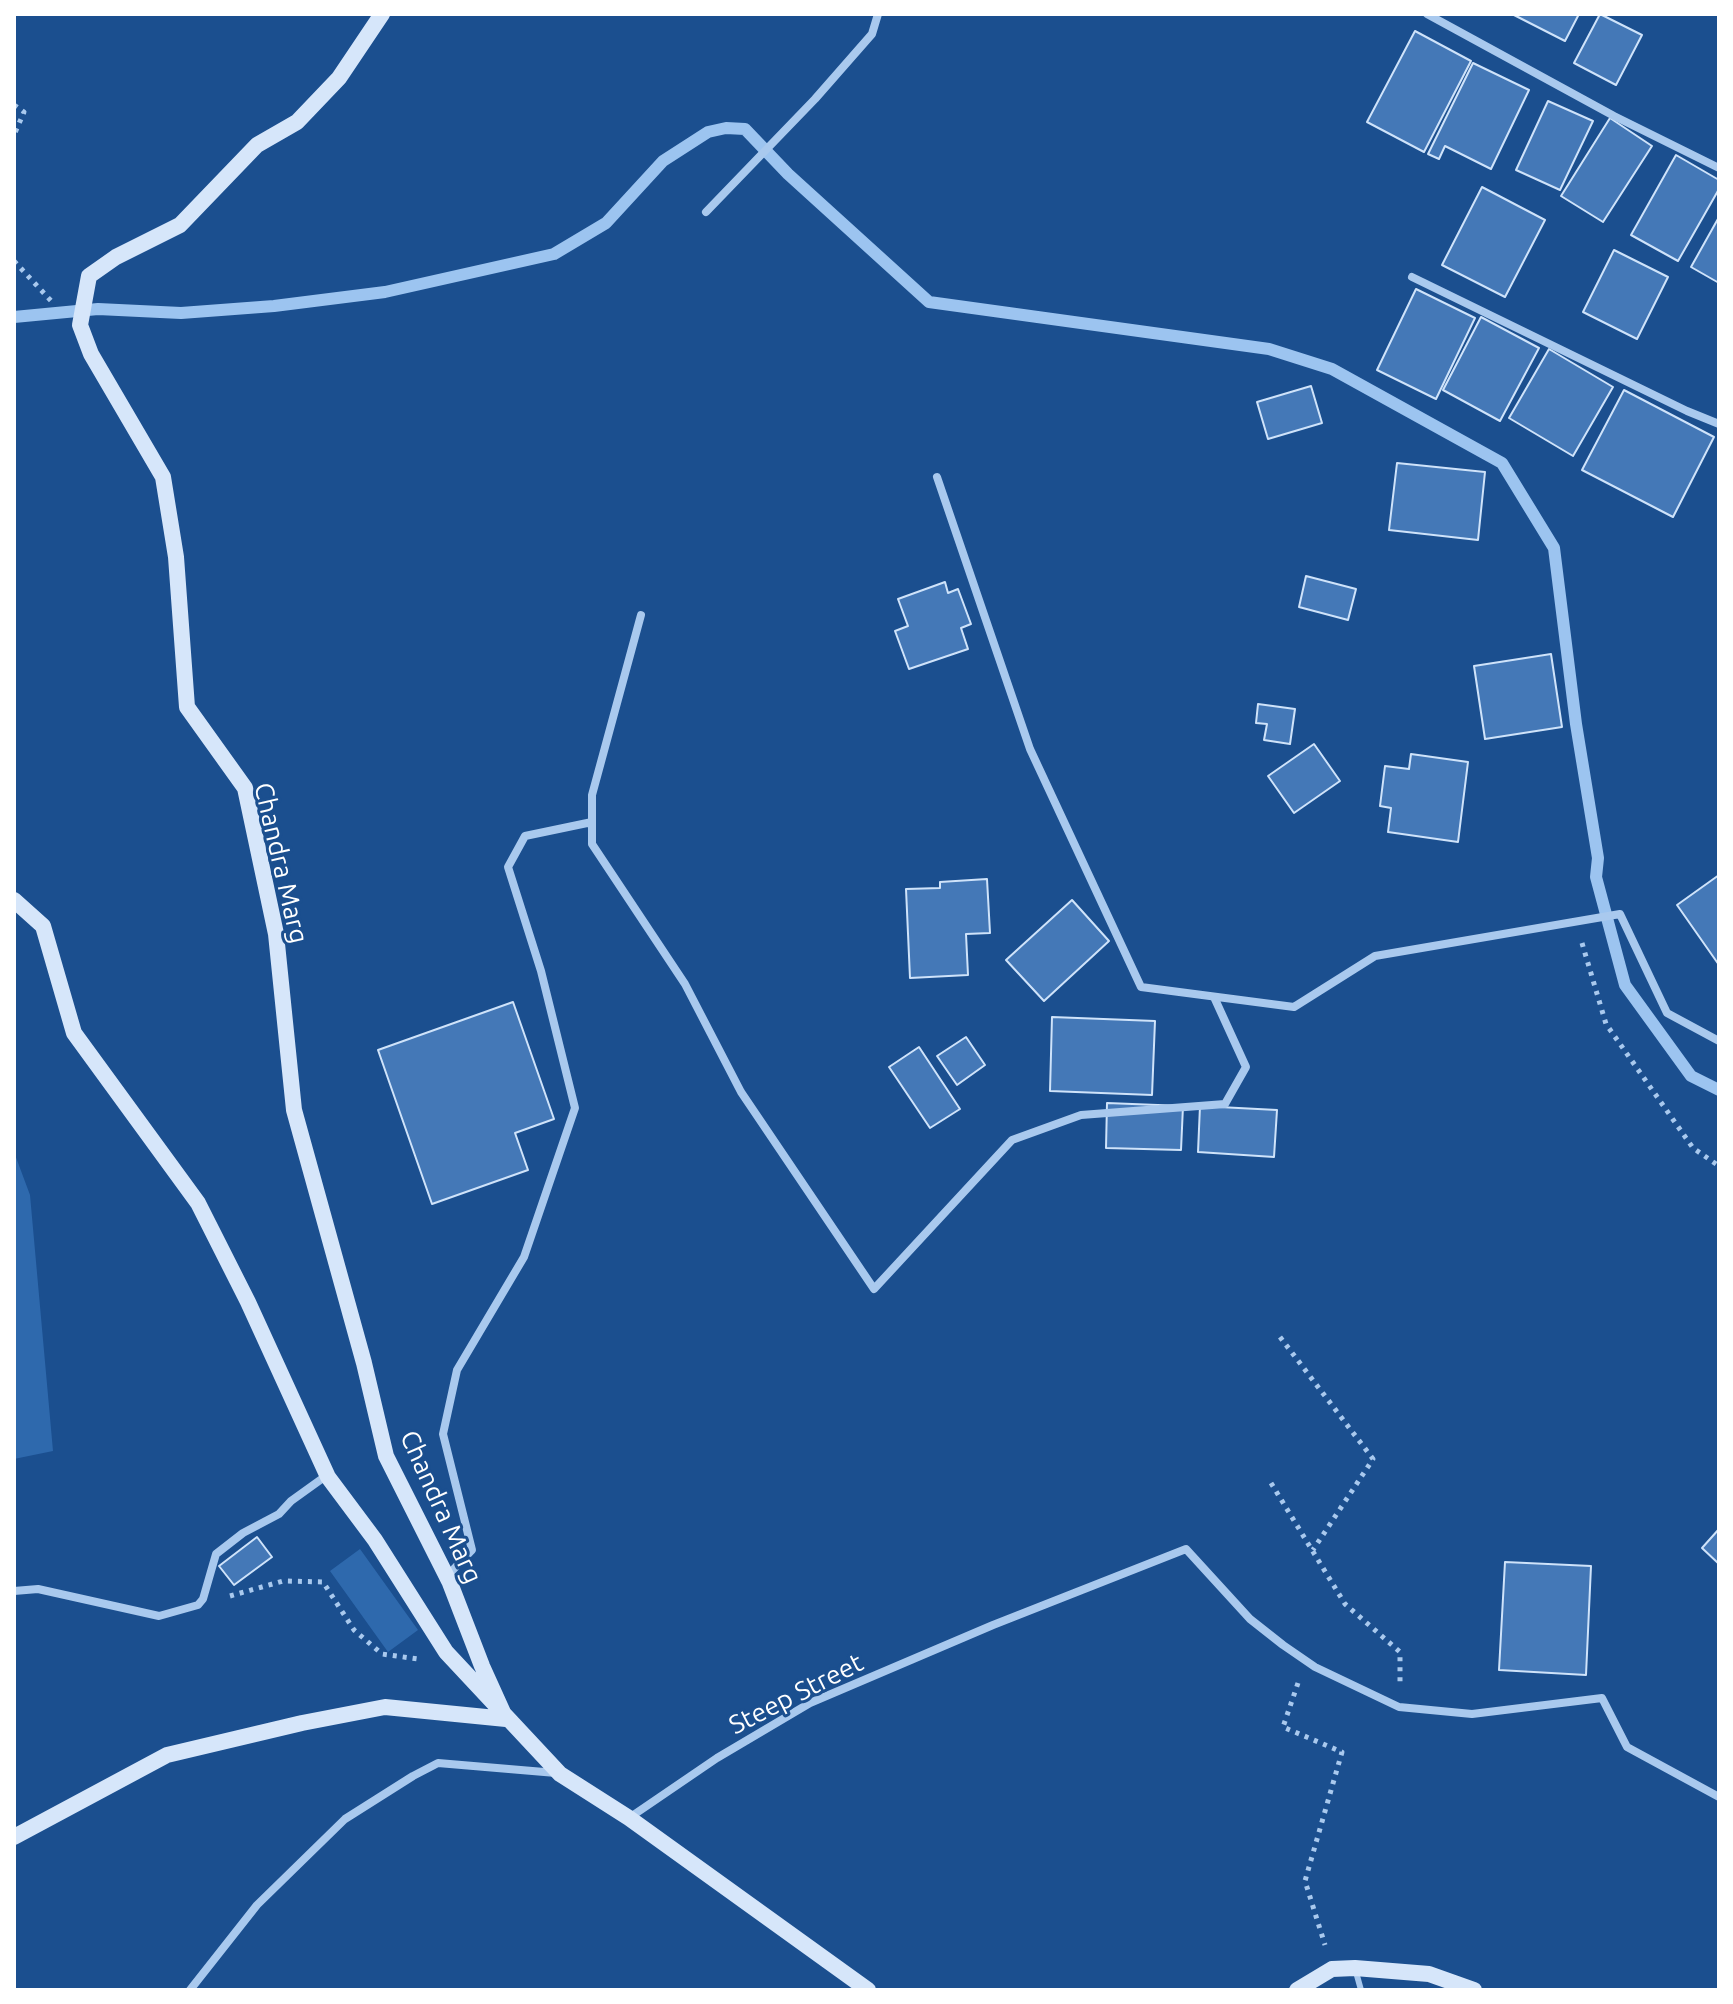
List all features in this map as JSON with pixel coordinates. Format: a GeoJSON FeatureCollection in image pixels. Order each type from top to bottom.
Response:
{"type":"FeatureCollection","features":[{"type":"Feature","properties":{"kind":"street"},"geometry":{"type":"LineString","coordinates":[[80,325],[89,276],[116,257],[180,225],[257,145],[297,122],[339,78],[382,14]]}},
{"type":"Feature","properties":{"kind":"street"},"geometry":{"type":"LineString","coordinates":[[706,212],[815,99],[872,34],[878,14]]}},
{"type":"Feature","properties":{"kind":"street"},"geometry":{"type":"LineString","coordinates":[[1427,14],[1614,116],[1719,168]]}},
{"type":"Feature","properties":{"kind":"street"},"geometry":{"type":"LineString","coordinates":[[1412,277],[1719,424]]}},
{"type":"Feature","properties":{"kind":"street","name":"Chandra Marg"},"geometry":{"type":"LineString","coordinates":[[80,325],[91,354],[163,477],[177,572],[187,707],[245,788],[276,934],[294,1110],[364,1363],[386,1456],[450,1583],[506,1719]]}},
{"type":"Feature","properties":{"kind":"street"},"geometry":{"type":"LineString","coordinates":[[937,477],[1030,749],[1141,987],[1294,1007],[1375,956],[1620,914],[1667,1013],[1719,1041]]}},
{"type":"Feature","properties":{"kind":"street"},"geometry":{"type":"LineString","coordinates":[[641,615],[592,795],[592,844],[685,984],[741,1092],[874,1289],[1012,1140],[1081,1115],[1225,1104],[1246,1067],[1214,997]]}},
{"type":"Feature","properties":{"kind":"street"},"geometry":{"type":"LineString","coordinates":[[450,1583],[447,1574],[472,1550],[443,1434],[457,1370],[524,1257],[575,1108],[541,971],[508,867],[525,836],[592,822]]}},
{"type":"Feature","properties":{"kind":"street"},"geometry":{"type":"LineString","coordinates":[[14,900],[43,926],[74,1033],[198,1203],[248,1302],[328,1477],[375,1540],[446,1652],[560,1774],[629,1818],[868,1990]]}},
{"type":"Feature","properties":{"kind":"street"},"geometry":{"type":"LineString","coordinates":[[14,1591],[38,1589],[159,1616],[198,1605],[203,1599],[216,1554],[243,1533],[279,1514],[291,1501],[328,1477]]}},
{"type":"Feature","properties":{"kind":"street","name":"Steep Street"},"geometry":{"type":"LineString","coordinates":[[629,1818],[717,1758],[810,1703],[993,1625],[1186,1549],[1250,1619],[1306,1661]]}},
{"type":"Feature","properties":{"kind":"street"},"geometry":{"type":"LineString","coordinates":[[1306,1661],[1399,1707],[1472,1714],[1602,1698],[1627,1747],[1719,1797]]}},
{"type":"Feature","properties":{"kind":"street"},"geometry":{"type":"LineString","coordinates":[[14,1837],[167,1755],[242,1737],[385,1707],[506,1719]]}},
{"type":"Feature","properties":{"kind":"street"},"geometry":{"type":"LineString","coordinates":[[190,1990],[257,1905],[345,1819],[413,1776],[438,1763],[560,1774]]}},
{"type":"Feature","properties":{"kind":"street"},"geometry":{"type":"LineString","coordinates":[[1297,1990],[1332,1969],[1355,1968],[1429,1974],[1474,1990]]}},
{"type":"Feature","properties":{"kind":"lane"},"geometry":{"type":"LineString","coordinates":[[1355,1968],[1361,1990]]}},
{"type":"Feature","properties":{"kind":"path"},"geometry":{"type":"LineString","coordinates":[[14,105],[24,112],[14,135]]}},
{"type":"Feature","properties":{"kind":"path"},"geometry":{"type":"LineString","coordinates":[[14,261],[74,326],[80,325]]}},
{"type":"Feature","properties":{"kind":"path"},"geometry":{"type":"LineString","coordinates":[[1576,923],[1606,1024],[1693,1148],[1719,1166]]}},
{"type":"Feature","properties":{"kind":"path"},"geometry":{"type":"LineString","coordinates":[[1280,1337],[1373,1459],[1313,1550]]}},
{"type":"Feature","properties":{"kind":"path"},"geometry":{"type":"LineString","coordinates":[[1271,1483],[1345,1604],[1400,1652],[1399,1707]]}},
{"type":"Feature","properties":{"kind":"path"},"geometry":{"type":"LineString","coordinates":[[198,1605],[283,1581],[323,1582],[354,1630],[382,1654],[422,1659],[446,1652]]}},
{"type":"Feature","properties":{"kind":"path"},"geometry":{"type":"LineString","coordinates":[[1306,1661],[1283,1727],[1342,1752],[1305,1881],[1332,1969]]}},
{"type":"Feature","properties":{"kind":"shaded area"},"geometry":{"type":"Polygon","coordinates":[[[14,1152],[30,1195],[53,1451],[14,1459],[14,1152]]]}},
{"type":"Feature","properties":{"kind":"shaded area"},"geometry":{"type":"Polygon","coordinates":[[[360,1549],[418,1630],[388,1652],[330,1571],[360,1549]]]}},
{"type":"Feature","properties":{"kind":"building"},"geometry":{"type":"Polygon","coordinates":[[[1512,14],[1579,14],[1565,41],[1512,14]]]}},
{"type":"Feature","properties":{"kind":"building"},"geometry":{"type":"Polygon","coordinates":[[[1600,14],[1642,35],[1616,85],[1574,63],[1600,14]]]}},
{"type":"Feature","properties":{"kind":"building"},"geometry":{"type":"Polygon","coordinates":[[[1415,31],[1471,61],[1424,152],[1367,122],[1415,31]]]}},
{"type":"Feature","properties":{"kind":"building"},"geometry":{"type":"Polygon","coordinates":[[[1473,63],[1529,90],[1491,169],[1445,146],[1439,159],[1428,154],[1473,63]]]}},
{"type":"Feature","properties":{"kind":"building"},"geometry":{"type":"Polygon","coordinates":[[[1548,101],[1593,121],[1560,190],[1516,170],[1548,101]]]}},
{"type":"Feature","properties":{"kind":"building"},"geometry":{"type":"Polygon","coordinates":[[[1610,118],[1652,146],[1603,222],[1561,196],[1610,118]]]}},
{"type":"Feature","properties":{"kind":"building"},"geometry":{"type":"Polygon","coordinates":[[[1676,155],[1719,180],[1719,189],[1678,261],[1631,235],[1676,155]]]}},
{"type":"Feature","properties":{"kind":"building"},"geometry":{"type":"Polygon","coordinates":[[[1482,187],[1545,220],[1505,297],[1442,265],[1482,187]]]}},
{"type":"Feature","properties":{"kind":"building"},"geometry":{"type":"Polygon","coordinates":[[[1719,217],[1719,283],[1691,267],[1719,217]]]}},
{"type":"Feature","properties":{"kind":"building"},"geometry":{"type":"Polygon","coordinates":[[[1614,250],[1668,277],[1637,339],[1583,312],[1614,250]]]}},
{"type":"Feature","properties":{"kind":"building"},"geometry":{"type":"Polygon","coordinates":[[[1416,289],[1475,318],[1436,399],[1377,370],[1416,289]]]}},
{"type":"Feature","properties":{"kind":"building"},"geometry":{"type":"Polygon","coordinates":[[[1481,317],[1539,348],[1500,421],[1443,390],[1481,317]]]}},
{"type":"Feature","properties":{"kind":"building"},"geometry":{"type":"Polygon","coordinates":[[[1549,349],[1613,387],[1573,456],[1509,418],[1549,349]]]}},
{"type":"Feature","properties":{"kind":"building"},"geometry":{"type":"Polygon","coordinates":[[[1311,386],[1322,423],[1268,439],[1257,402],[1311,386]]]}},
{"type":"Feature","properties":{"kind":"building"},"geometry":{"type":"Polygon","coordinates":[[[1624,390],[1714,437],[1673,517],[1582,470],[1624,390]]]}},
{"type":"Feature","properties":{"kind":"building"},"geometry":{"type":"Polygon","coordinates":[[[1397,463],[1485,472],[1478,540],[1389,530],[1397,463]]]}},
{"type":"Feature","properties":{"kind":"building"},"geometry":{"type":"Polygon","coordinates":[[[1306,576],[1356,589],[1348,620],[1299,607],[1306,576]]]}},
{"type":"Feature","properties":{"kind":"building"},"geometry":{"type":"Polygon","coordinates":[[[945,582],[948,593],[958,589],[971,624],[961,628],[968,649],[909,669],[895,631],[908,626],[898,599],[945,582]]]}},
{"type":"Feature","properties":{"kind":"building"},"geometry":{"type":"Polygon","coordinates":[[[1551,654],[1562,727],[1485,739],[1474,666],[1551,654]]]}},
{"type":"Feature","properties":{"kind":"building"},"geometry":{"type":"Polygon","coordinates":[[[1258,704],[1295,709],[1290,744],[1264,740],[1267,724],[1256,723],[1258,704]]]}},
{"type":"Feature","properties":{"kind":"building"},"geometry":{"type":"Polygon","coordinates":[[[1314,744],[1340,781],[1294,813],[1268,776],[1314,744]]]}},
{"type":"Feature","properties":{"kind":"building"},"geometry":{"type":"Polygon","coordinates":[[[1411,754],[1468,762],[1458,842],[1388,832],[1391,808],[1380,806],[1385,766],[1409,769],[1411,754]]]}},
{"type":"Feature","properties":{"kind":"building"},"geometry":{"type":"Polygon","coordinates":[[[1719,875],[1719,965],[1677,905],[1719,875]]]}},
{"type":"Feature","properties":{"kind":"building"},"geometry":{"type":"Polygon","coordinates":[[[987,879],[990,933],[966,934],[968,975],[910,978],[906,889],[940,888],[940,882],[987,879]]]}},
{"type":"Feature","properties":{"kind":"building"},"geometry":{"type":"Polygon","coordinates":[[[1072,900],[1109,941],[1044,1001],[1006,960],[1072,900]]]}},
{"type":"Feature","properties":{"kind":"building"},"geometry":{"type":"Polygon","coordinates":[[[513,1002],[554,1119],[515,1133],[528,1170],[432,1204],[378,1050],[513,1002]]]}},
{"type":"Feature","properties":{"kind":"building"},"geometry":{"type":"Polygon","coordinates":[[[1052,1017],[1155,1021],[1152,1095],[1050,1091],[1052,1017]]]}},
{"type":"Feature","properties":{"kind":"building"},"geometry":{"type":"Polygon","coordinates":[[[966,1037],[985,1065],[957,1085],[937,1056],[966,1037]]]}},
{"type":"Feature","properties":{"kind":"building"},"geometry":{"type":"Polygon","coordinates":[[[919,1047],[960,1109],[930,1128],[889,1067],[919,1047]]]}},
{"type":"Feature","properties":{"kind":"building"},"geometry":{"type":"Polygon","coordinates":[[[1107,1103],[1183,1106],[1181,1150],[1106,1148],[1107,1103]]]}},
{"type":"Feature","properties":{"kind":"building"},"geometry":{"type":"Polygon","coordinates":[[[1200,1106],[1277,1110],[1274,1157],[1198,1152],[1200,1106]]]}},
{"type":"Feature","properties":{"kind":"building"},"geometry":{"type":"Polygon","coordinates":[[[1719,1529],[1719,1564],[1702,1548],[1719,1529]]]}},
{"type":"Feature","properties":{"kind":"building"},"geometry":{"type":"Polygon","coordinates":[[[257,1537],[272,1557],[234,1585],[219,1566],[257,1537]]]}},
{"type":"Feature","properties":{"kind":"building"},"geometry":{"type":"Polygon","coordinates":[[[1505,1562],[1591,1566],[1586,1675],[1499,1670],[1505,1562]]]}},
{"type":"Feature","properties":{"kind":"waterway"},"geometry":{"type":"LineString","coordinates":[[14,317],[98,309],[181,313],[274,306],[385,292],[554,254],[606,223],[663,161],[708,132],[726,128],[745,129],[788,174],[929,302],[1269,349],[1332,369],[1502,463],[1554,548],[1576,724],[1598,858],[1596,877],[1625,985],[1691,1076],[1719,1090]]}}]}
